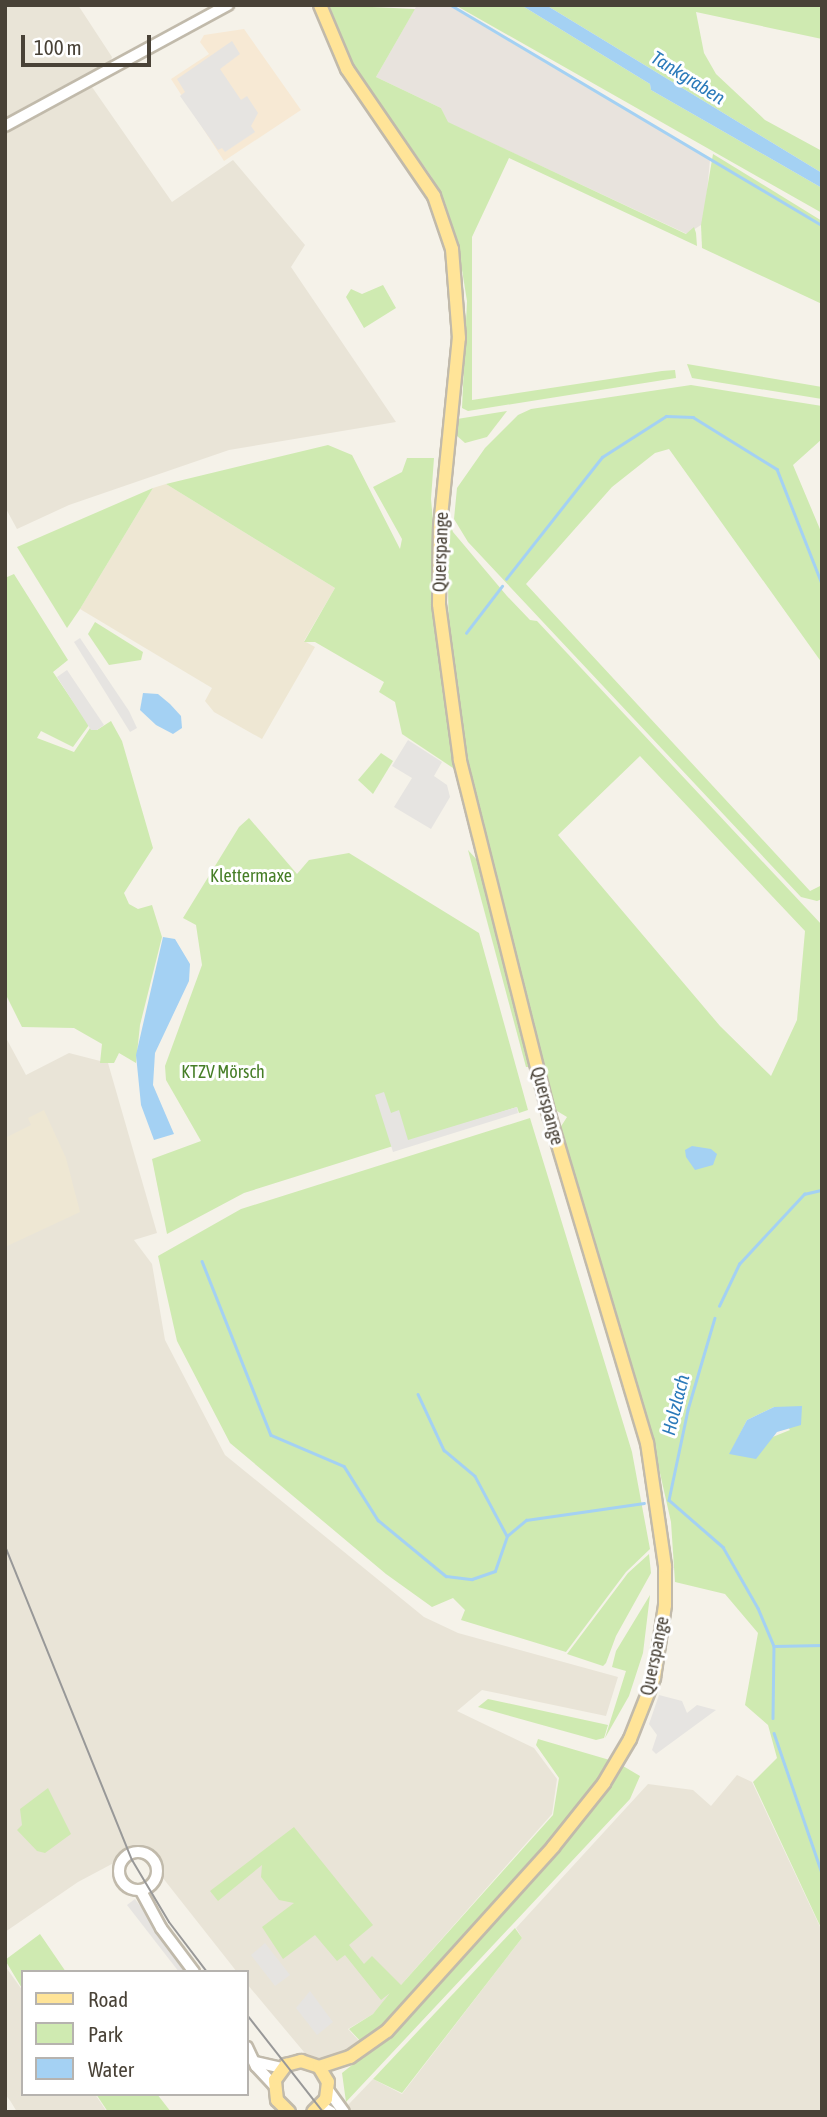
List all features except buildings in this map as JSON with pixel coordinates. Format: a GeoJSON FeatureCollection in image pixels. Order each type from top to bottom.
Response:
{"type":"FeatureCollection","features":[{"type":"Feature","properties":{"kind":"main road","name":"Querspange"},"geometry":{"type":"LineString","coordinates":[[320,5],[347,69],[418,167],[434,196],[452,249],[459,338],[441,515],[439,604],[460,760],[549,1115],[647,1443],[666,1566],[665,1605],[654,1678],[619,1761],[561,1837],[402,2015],[350,2057]]}},
{"type":"Feature","properties":{"kind":"main road"},"geometry":{"type":"LineString","coordinates":[[286,2111],[274,2085],[282,2068],[301,2061],[319,2067],[350,2057]]}},
{"type":"Feature","properties":{"kind":"main road"},"geometry":{"type":"LineString","coordinates":[[322,2110],[328,2086],[350,2057]]}},
{"type":"Feature","properties":{"kind":"main road"},"geometry":{"type":"LineString","coordinates":[[319,2067],[328,2086]]}},
{"type":"Feature","properties":{"kind":"street"},"geometry":{"type":"LineString","coordinates":[[5,126],[228,5]]}},
{"type":"Feature","properties":{"kind":"street"},"geometry":{"type":"LineString","coordinates":[[141,1891],[161,1928],[192,1970]]}},
{"type":"Feature","properties":{"kind":"street"},"geometry":{"type":"LineString","coordinates":[[248,2049],[274,2085]]}},
{"type":"Feature","properties":{"kind":"street"},"geometry":{"type":"LineString","coordinates":[[256,2062],[282,2068]]}},
{"type":"Feature","properties":{"kind":"street"},"geometry":{"type":"LineString","coordinates":[[328,2086],[344,2112]]}},
{"type":"Feature","properties":{"kind":"shaded area"},"geometry":{"type":"Polygon","coordinates":[[[5,5],[78,5],[112,57],[110,63],[85,77],[172,202],[233,160],[305,245],[291,267],[396,422],[229,450],[69,505],[17,529],[5,507],[5,5]]]}},
{"type":"Feature","properties":{"kind":"shaded area"},"geometry":{"type":"Polygon","coordinates":[[[417,5],[448,5],[710,160],[704,223],[687,234],[447,122],[441,108],[376,77],[417,5]]]}},
{"type":"Feature","properties":{"kind":"shaded area"},"geometry":{"type":"Polygon","coordinates":[[[244,29],[301,110],[224,161],[171,79],[209,54],[200,42],[204,35],[244,29]]]}},
{"type":"Feature","properties":{"kind":"shaded area"},"geometry":{"type":"Polygon","coordinates":[[[232,41],[240,54],[220,69],[241,100],[247,96],[258,113],[251,126],[255,132],[225,152],[222,148],[218,150],[180,96],[185,92],[177,79],[232,41]]]}},
{"type":"Feature","properties":{"kind":"shaded area"},"geometry":{"type":"Polygon","coordinates":[[[166,484],[335,588],[304,641],[315,647],[262,739],[214,712],[205,701],[212,688],[80,609],[153,488],[166,484]]]}},
{"type":"Feature","properties":{"kind":"shaded area"},"geometry":{"type":"Polygon","coordinates":[[[80,638],[129,711],[137,728],[130,732],[74,642],[80,638]]]}},
{"type":"Feature","properties":{"kind":"shaded area"},"geometry":{"type":"Polygon","coordinates":[[[67,670],[104,725],[97,730],[91,730],[57,677],[67,670]]]}},
{"type":"Feature","properties":{"kind":"shaded area"},"geometry":{"type":"Polygon","coordinates":[[[408,740],[442,762],[434,776],[447,785],[450,797],[431,829],[394,807],[412,778],[392,766],[408,740]]]}},
{"type":"Feature","properties":{"kind":"shaded area"},"geometry":{"type":"Polygon","coordinates":[[[5,1036],[26,1075],[69,1053],[108,1063],[157,1233],[134,1240],[152,1264],[165,1340],[225,1455],[424,1617],[458,1633],[618,1677],[606,1716],[482,1690],[457,1711],[534,1748],[557,1779],[552,1814],[401,1985],[373,2014],[348,2029],[362,2044],[334,2060],[309,2058],[248,1985],[248,1970],[235,1970],[140,1849],[78,1882],[5,1932],[5,1036]]]}},
{"type":"Feature","properties":{"kind":"shaded area"},"geometry":{"type":"Polygon","coordinates":[[[384,1092],[391,1113],[399,1110],[408,1140],[517,1107],[518,1113],[393,1152],[375,1095],[384,1092]]]}},
{"type":"Feature","properties":{"kind":"shaded area"},"geometry":{"type":"Polygon","coordinates":[[[44,1110],[66,1158],[80,1212],[5,1247],[5,1138],[31,1125],[28,1118],[44,1110]]]}},
{"type":"Feature","properties":{"kind":"shaded area"},"geometry":{"type":"Polygon","coordinates":[[[659,1695],[682,1701],[687,1713],[697,1705],[716,1710],[656,1754],[652,1750],[657,1735],[649,1724],[659,1695]]]}},
{"type":"Feature","properties":{"kind":"shaded area"},"geometry":{"type":"Polygon","coordinates":[[[737,1775],[752,1782],[822,1931],[822,2112],[352,2112],[348,2105],[373,2079],[402,2094],[522,1938],[516,1928],[648,1784],[693,1790],[711,1806],[737,1775]]]}},
{"type":"Feature","properties":{"kind":"shaded area"},"geometry":{"type":"Polygon","coordinates":[[[135,1899],[188,1970],[177,1970],[127,1905],[135,1899]]]}},
{"type":"Feature","properties":{"kind":"shaded area"},"geometry":{"type":"Polygon","coordinates":[[[265,1943],[290,1975],[275,1986],[251,1955],[265,1943]]]}},
{"type":"Feature","properties":{"kind":"shaded area"},"geometry":{"type":"Polygon","coordinates":[[[5,1966],[21,1988],[21,2096],[96,2096],[107,2112],[17,2112],[5,2094],[5,1966]]]}},
{"type":"Feature","properties":{"kind":"shaded area"},"geometry":{"type":"Polygon","coordinates":[[[310,1991],[333,2022],[317,2035],[296,2008],[310,1991]]]}},
{"type":"Feature","properties":{"kind":"green space"},"geometry":{"type":"Polygon","coordinates":[[[329,5],[415,9],[376,77],[441,108],[448,122],[686,234],[694,227],[697,246],[509,158],[472,237],[472,400],[662,371],[675,370],[676,378],[468,411],[462,408],[467,301],[458,245],[445,203],[431,176],[354,67],[329,5]]]}},
{"type":"Feature","properties":{"kind":"green space"},"geometry":{"type":"Polygon","coordinates":[[[455,5],[521,5],[650,84],[651,90],[822,188],[822,213],[455,5]]]}},
{"type":"Feature","properties":{"kind":"green space"},"geometry":{"type":"Polygon","coordinates":[[[546,5],[822,6],[822,39],[696,12],[704,53],[716,74],[765,120],[822,151],[822,173],[546,5]]]}},
{"type":"Feature","properties":{"kind":"green space"},"geometry":{"type":"Polygon","coordinates":[[[713,154],[822,221],[822,304],[702,248],[701,225],[713,154]]]}},
{"type":"Feature","properties":{"kind":"green space"},"geometry":{"type":"Polygon","coordinates":[[[383,285],[396,308],[364,328],[346,297],[351,289],[362,294],[383,285]]]}},
{"type":"Feature","properties":{"kind":"green space"},"geometry":{"type":"Polygon","coordinates":[[[687,364],[822,387],[822,399],[692,378],[687,364]]]}},
{"type":"Feature","properties":{"kind":"green space"},"geometry":{"type":"Polygon","coordinates":[[[691,385],[822,406],[822,439],[793,465],[822,534],[822,663],[669,449],[655,453],[612,487],[526,584],[810,891],[822,885],[822,899],[817,901],[801,897],[468,542],[454,519],[457,488],[485,448],[518,415],[531,409],[691,385]]]}},
{"type":"Feature","properties":{"kind":"green space"},"geometry":{"type":"Polygon","coordinates":[[[507,411],[487,437],[465,443],[456,435],[457,419],[507,411]]]}},
{"type":"Feature","properties":{"kind":"green space"},"geometry":{"type":"Polygon","coordinates":[[[328,445],[352,455],[400,549],[402,539],[373,487],[402,472],[407,458],[434,458],[431,499],[456,770],[402,734],[395,702],[379,692],[384,682],[315,642],[304,642],[335,588],[166,484],[328,445]]]}},
{"type":"Feature","properties":{"kind":"green space"},"geometry":{"type":"Polygon","coordinates":[[[153,488],[80,609],[67,628],[17,547],[153,488]]]}},
{"type":"Feature","properties":{"kind":"green space"},"geometry":{"type":"Polygon","coordinates":[[[447,514],[453,532],[507,596],[530,620],[537,621],[822,925],[822,1930],[753,1782],[777,1758],[768,1725],[745,1705],[758,1633],[725,1594],[675,1582],[671,1522],[653,1442],[560,1128],[567,1117],[552,1108],[465,754],[449,654],[447,514]],[[640,756],[558,835],[720,1026],[771,1076],[797,1020],[805,931],[640,756]],[[774,1407],[747,1420],[730,1454],[790,1430],[774,1407]]]}},
{"type":"Feature","properties":{"kind":"green space"},"geometry":{"type":"Polygon","coordinates":[[[14,574],[68,660],[53,672],[89,725],[73,747],[41,731],[37,738],[74,752],[90,728],[97,730],[111,721],[122,741],[153,848],[124,893],[129,904],[138,909],[152,905],[162,937],[140,1025],[136,1063],[119,1053],[114,1063],[100,1063],[102,1044],[74,1028],[22,1027],[5,993],[5,578],[14,574]]]}},
{"type":"Feature","properties":{"kind":"green space"},"geometry":{"type":"Polygon","coordinates":[[[95,622],[143,652],[141,660],[109,665],[88,634],[95,622]]]}},
{"type":"Feature","properties":{"kind":"green space"},"geometry":{"type":"Polygon","coordinates":[[[381,753],[393,761],[373,794],[358,780],[381,753]]]}},
{"type":"Feature","properties":{"kind":"green space"},"geometry":{"type":"Polygon","coordinates":[[[249,818],[297,874],[309,860],[349,853],[479,933],[528,1110],[519,1113],[517,1107],[244,1193],[167,1234],[152,1159],[201,1141],[166,1080],[165,1066],[202,965],[196,925],[183,918],[239,827],[249,818]]]}},
{"type":"Feature","properties":{"kind":"green space"},"geometry":{"type":"Polygon","coordinates":[[[468,850],[478,861],[530,1067],[526,1067],[468,850]]]}},
{"type":"Feature","properties":{"kind":"green space"},"geometry":{"type":"Polygon","coordinates":[[[530,1118],[632,1452],[650,1549],[626,1572],[566,1652],[461,1620],[465,1610],[453,1598],[432,1607],[386,1574],[230,1443],[177,1341],[158,1256],[241,1209],[530,1118]]]}},
{"type":"Feature","properties":{"kind":"green space"},"geometry":{"type":"Polygon","coordinates":[[[649,1554],[651,1573],[616,1636],[606,1663],[603,1666],[567,1654],[628,1573],[649,1554]]]}},
{"type":"Feature","properties":{"kind":"green space"},"geometry":{"type":"Polygon","coordinates":[[[650,1595],[643,1653],[629,1696],[605,1738],[626,1671],[612,1667],[616,1651],[650,1595]]]}},
{"type":"Feature","properties":{"kind":"green space"},"geometry":{"type":"Polygon","coordinates":[[[488,1699],[608,1725],[604,1738],[596,1740],[478,1707],[488,1699]]]}},
{"type":"Feature","properties":{"kind":"green space"},"geometry":{"type":"Polygon","coordinates":[[[538,1739],[613,1761],[576,1813],[393,2019],[363,2044],[349,2029],[373,2014],[390,1993],[381,2000],[345,1955],[337,1961],[315,1935],[283,1959],[262,1927],[294,1903],[279,1900],[261,1877],[262,1865],[218,1901],[210,1891],[294,1827],[373,1925],[349,1945],[364,1964],[372,1956],[401,1985],[553,1815],[559,1778],[536,1745],[538,1739]]]}},
{"type":"Feature","properties":{"kind":"green space"},"geometry":{"type":"Polygon","coordinates":[[[623,1766],[640,1776],[630,1799],[346,2102],[342,2073],[391,2034],[590,1809],[623,1766]]]}},
{"type":"Feature","properties":{"kind":"green space"},"geometry":{"type":"Polygon","coordinates":[[[48,1788],[71,1834],[45,1853],[37,1851],[17,1830],[22,1825],[20,1809],[48,1788]]]}},
{"type":"Feature","properties":{"kind":"green space"},"geometry":{"type":"Polygon","coordinates":[[[515,1928],[522,1938],[402,2093],[373,2079],[515,1928]]]}},
{"type":"Feature","properties":{"kind":"green space"},"geometry":{"type":"Polygon","coordinates":[[[40,1934],[65,1970],[21,1970],[21,1987],[5,1960],[40,1934]]]}},
{"type":"Feature","properties":{"kind":"green space"},"geometry":{"type":"Polygon","coordinates":[[[97,2096],[159,2096],[171,2112],[108,2112],[97,2096]]]}},
{"type":"Feature","properties":{"kind":"water"},"geometry":{"type":"Polygon","coordinates":[[[521,5],[546,5],[822,173],[822,188],[651,90],[650,84],[521,5]]]}},
{"type":"Feature","properties":{"kind":"water"},"geometry":{"type":"Polygon","coordinates":[[[143,693],[158,694],[170,704],[181,716],[182,728],[173,734],[156,725],[140,710],[143,693]]]}},
{"type":"Feature","properties":{"kind":"water"},"geometry":{"type":"Polygon","coordinates":[[[163,937],[175,939],[190,964],[189,981],[155,1053],[153,1085],[174,1134],[154,1140],[141,1105],[136,1055],[163,937]]]}},
{"type":"Feature","properties":{"kind":"water"},"geometry":{"type":"Polygon","coordinates":[[[692,1146],[711,1149],[717,1154],[713,1165],[695,1170],[686,1157],[685,1150],[692,1146]]]}},
{"type":"Feature","properties":{"kind":"water"},"geometry":{"type":"Polygon","coordinates":[[[802,1406],[801,1425],[777,1432],[756,1459],[729,1454],[747,1420],[774,1407],[802,1406]]]}},
{"type":"Feature","properties":{"kind":"waterway"},"geometry":{"type":"LineString","coordinates":[[451,5],[822,225]]}},
{"type":"Feature","properties":{"kind":"waterway"},"geometry":{"type":"LineString","coordinates":[[506,579],[602,457],[666,416],[693,417],[777,469],[822,584]]}},
{"type":"Feature","properties":{"kind":"waterway"},"geometry":{"type":"LineString","coordinates":[[466,633],[502,586]]}},
{"type":"Feature","properties":{"kind":"waterway","name":"Holzlach"},"geometry":{"type":"LineString","coordinates":[[719,1306],[739,1264],[804,1194],[822,1190]]}},
{"type":"Feature","properties":{"kind":"waterway"},"geometry":{"type":"LineString","coordinates":[[202,1261],[271,1435],[344,1466],[378,1520],[446,1576],[472,1579],[495,1571],[507,1536],[526,1520],[644,1503]]}},
{"type":"Feature","properties":{"kind":"waterway"},"geometry":{"type":"LineString","coordinates":[[715,1318],[688,1410],[669,1500],[723,1547],[758,1608],[774,1646],[773,1718]]}},
{"type":"Feature","properties":{"kind":"waterway"},"geometry":{"type":"LineString","coordinates":[[418,1394],[444,1450],[475,1476],[507,1536]]}},
{"type":"Feature","properties":{"kind":"waterway"},"geometry":{"type":"LineString","coordinates":[[774,1646],[822,1645]]}},
{"type":"Feature","properties":{"kind":"waterway"},"geometry":{"type":"LineString","coordinates":[[774,1733],[822,1873]]}},
{"type":"Feature","properties":{"kind":"tram line"},"geometry":{"type":"LineString","coordinates":[[5,1546],[132,1860],[169,1922],[205,1970]]}},
{"type":"Feature","properties":{"kind":"tram line"},"geometry":{"type":"LineString","coordinates":[[248,2016],[323,2112]]}},
{"type":"Feature","properties":{"kind":"water label","name":"Tankgraben"},"geometry":{"type":"Point","coordinates":[688,78]}},
{"type":"Feature","properties":{"kind":"park label","name":"Klettermaxe"},"geometry":{"type":"Point","coordinates":[251,876]}},
{"type":"Feature","properties":{"kind":"park label","name":"KTZV Mörsch"},"geometry":{"type":"Point","coordinates":[223,1072]}}]}
